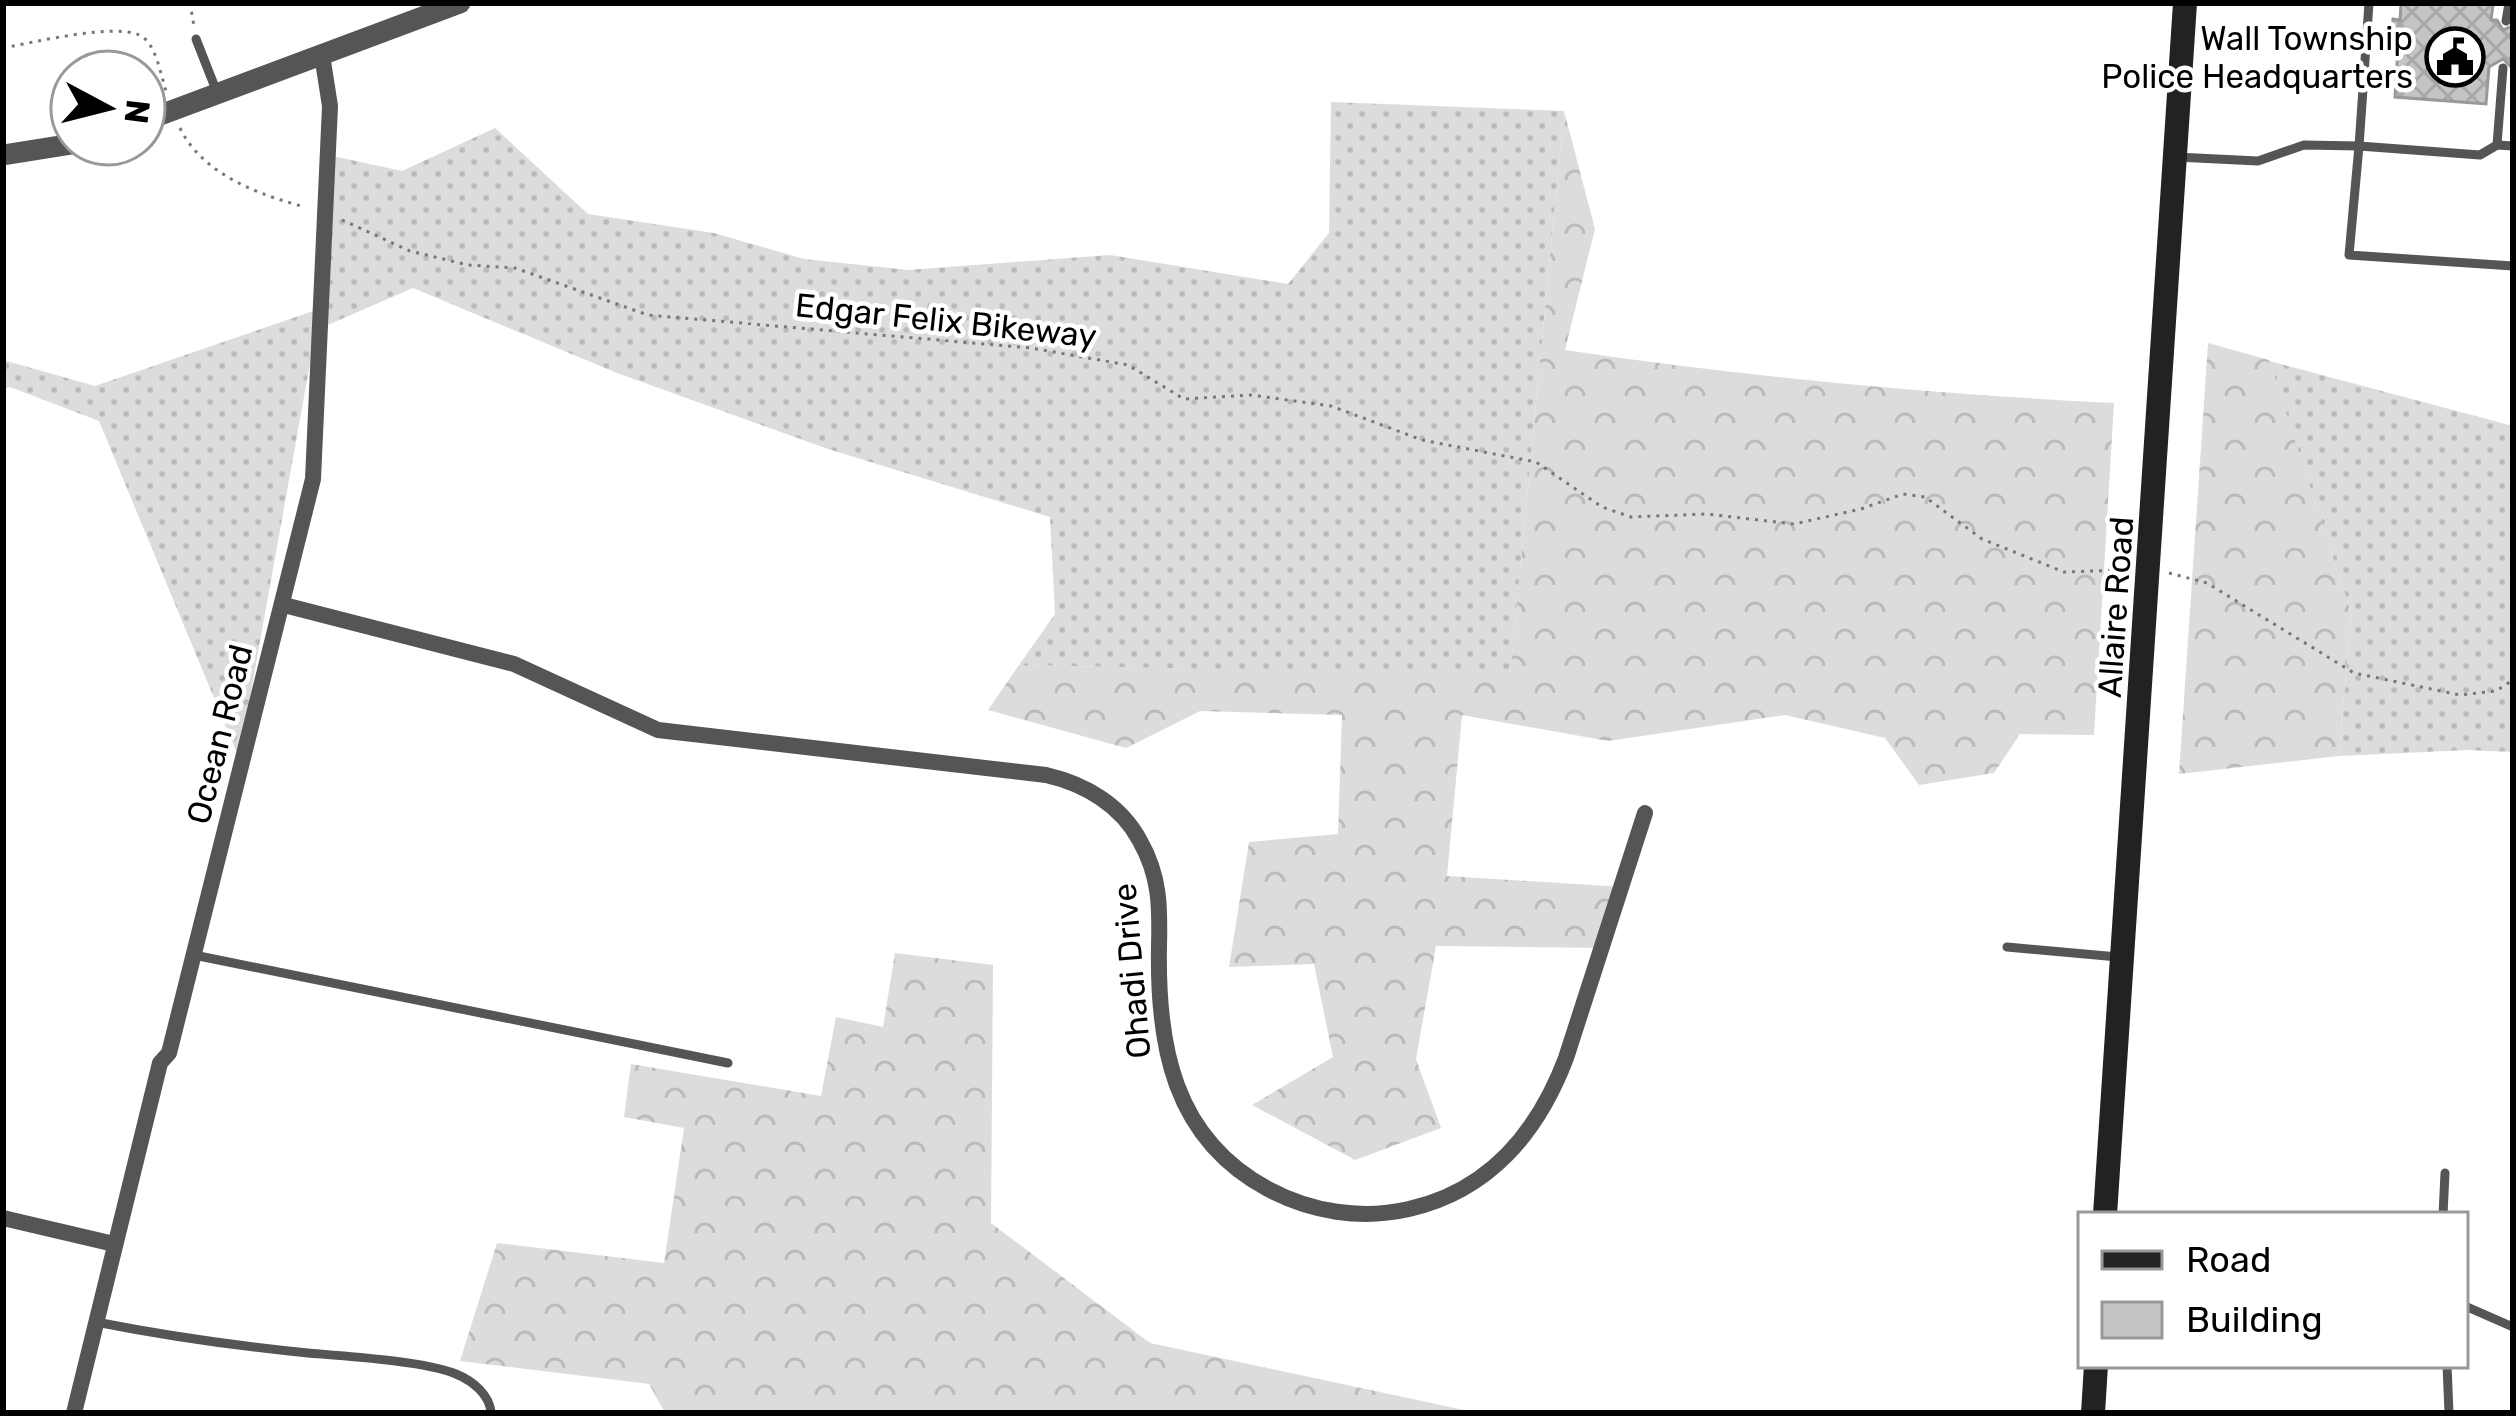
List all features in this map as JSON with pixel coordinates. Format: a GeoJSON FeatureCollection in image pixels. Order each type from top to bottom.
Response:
{"type":"FeatureCollection","features":[{"type":"Feature","properties":{"kind":"main road","name":"Allaire Road"},"geometry":{"type":"LineString","coordinates":[[2105,1212],[2186,3]]}},
{"type":"Feature","properties":{"kind":"main road"},"geometry":{"type":"LineString","coordinates":[[2093,1413],[2096,1368]]}},
{"type":"Feature","properties":{"kind":"street"},"geometry":{"type":"LineString","coordinates":[[168,114],[460,3]]}},
{"type":"Feature","properties":{"kind":"street","name":"Ocean Road"},"geometry":{"type":"LineString","coordinates":[[74,1413],[313,479],[330,106],[322,55]]}},
{"type":"Feature","properties":{"kind":"street"},"geometry":{"type":"LineString","coordinates":[[3,155],[48,148]]}},
{"type":"Feature","properties":{"kind":"street","name":"Ohadi Drive"},"geometry":{"type":"LineString","coordinates":[[284,605],[514,664],[658,730],[1046,775],[1091,791],[1121,814],[1138,836],[1158,884],[1166,1059],[1186,1108],[1216,1150],[1247,1176],[1280,1195],[1327,1210],[1403,1210],[1452,1195],[1495,1167],[1532,1128],[1566,1058],[1645,812]]}},
{"type":"Feature","properties":{"kind":"street"},"geometry":{"type":"LineString","coordinates":[[3,1218],[114,1244]]}},
{"type":"Feature","properties":{"kind":"lane"},"geometry":{"type":"LineString","coordinates":[[2369,3],[2349,255],[2513,266]]}},
{"type":"Feature","properties":{"kind":"lane"},"geometry":{"type":"LineString","coordinates":[[2506,21],[2509,3]]}},
{"type":"Feature","properties":{"kind":"lane"},"geometry":{"type":"LineString","coordinates":[[196,39],[218,94]]}},
{"type":"Feature","properties":{"kind":"lane"},"geometry":{"type":"LineString","coordinates":[[2497,145],[2503,68]]}},
{"type":"Feature","properties":{"kind":"lane"},"geometry":{"type":"LineString","coordinates":[[2176,157],[2258,161],[2304,145],[2480,155],[2497,145],[2513,146]]}},
{"type":"Feature","properties":{"kind":"lane"},"geometry":{"type":"LineString","coordinates":[[2007,947],[2123,957]]}},
{"type":"Feature","properties":{"kind":"lane"},"geometry":{"type":"LineString","coordinates":[[194,955],[728,1063]]}},
{"type":"Feature","properties":{"kind":"lane"},"geometry":{"type":"LineString","coordinates":[[2443,1212],[2445,1173]]}},
{"type":"Feature","properties":{"kind":"lane"},"geometry":{"type":"LineString","coordinates":[[2468,1307],[2513,1327]]}},
{"type":"Feature","properties":{"kind":"lane"},"geometry":{"type":"LineString","coordinates":[[96,1322],[200,1342],[454,1372],[478,1388],[491,1405],[491,1413]]}},
{"type":"Feature","properties":{"kind":"lane"},"geometry":{"type":"LineString","coordinates":[[2447,1368],[2449,1413]]}},
{"type":"Feature","properties":{"kind":"path"},"geometry":{"type":"LineString","coordinates":[[190,3],[196,39]]}},
{"type":"Feature","properties":{"kind":"path","name":"Edgar Felix Bikeway"},"geometry":{"type":"LineString","coordinates":[[3,48],[98,32],[134,32],[148,40],[184,137],[226,178],[272,199],[325,213],[410,251],[468,265],[515,268],[648,315],[1030,348],[1128,364],[1184,399],[1251,395],[1330,406],[1422,440],[1536,462],[1602,507],[1631,517],[1706,514],[1794,524],[1903,494],[1925,496],[1982,539],[2064,572],[2181,574],[2207,583],[2354,673],[2460,695],[2496,691],[2513,680]]}},
{"type":"Feature","properties":{"kind":"green space"},"geometry":{"type":"Polygon","coordinates":[[[1331,102],[1564,111],[1510,676],[1019,665],[1055,614],[1050,517],[828,449],[617,373],[413,288],[316,330],[239,758],[99,421],[3,388],[3,360],[95,386],[316,310],[323,154],[402,171],[495,128],[588,214],[714,233],[804,259],[908,270],[1110,255],[1288,284],[1329,233],[1331,102]]]}},
{"type":"Feature","properties":{"kind":"green space"},"geometry":{"type":"Polygon","coordinates":[[[1564,111],[1595,229],[1565,350],[1839,383],[2114,403],[2094,735],[2020,734],[1994,773],[1919,785],[1885,738],[1785,715],[1608,741],[1462,715],[1447,876],[1624,887],[1602,948],[1436,946],[1416,1059],[1441,1128],[1355,1160],[1252,1105],[1333,1057],[1314,964],[1229,967],[1249,842],[1338,834],[1342,715],[1200,711],[1126,748],[988,710],[1019,665],[1510,675],[1564,111]]]}},
{"type":"Feature","properties":{"kind":"green space"},"geometry":{"type":"Polygon","coordinates":[[[2208,343],[2269,360],[2351,613],[2339,756],[2179,774],[2208,343]]]}},
{"type":"Feature","properties":{"kind":"green space"},"geometry":{"type":"Polygon","coordinates":[[[2269,361],[2513,426],[2513,752],[2339,756],[2351,613],[2269,361]]]}},
{"type":"Feature","properties":{"kind":"green space"},"geometry":{"type":"Polygon","coordinates":[[[895,953],[993,965],[991,1223],[1150,1343],[1478,1413],[665,1413],[649,1384],[460,1361],[497,1243],[664,1263],[684,1128],[624,1117],[631,1064],[821,1096],[836,1017],[883,1027],[895,953]]]}},
{"type":"Feature","properties":{"kind":"building","name":"Wall Township Police Headquarters"},"geometry":{"type":"Polygon","coordinates":[[[2401,3],[2487,3],[2493,5],[2491,20],[2497,20],[2503,30],[2513,26],[2513,69],[2503,59],[2489,67],[2486,104],[2395,97],[2398,47],[2391,47],[2393,19],[2400,20],[2401,3]]]}},
{"type":"Feature","properties":{"kind":"place","name":"Wall Township Police Headquarters"},"geometry":{"type":"Point","coordinates":[2455,57]}}]}
